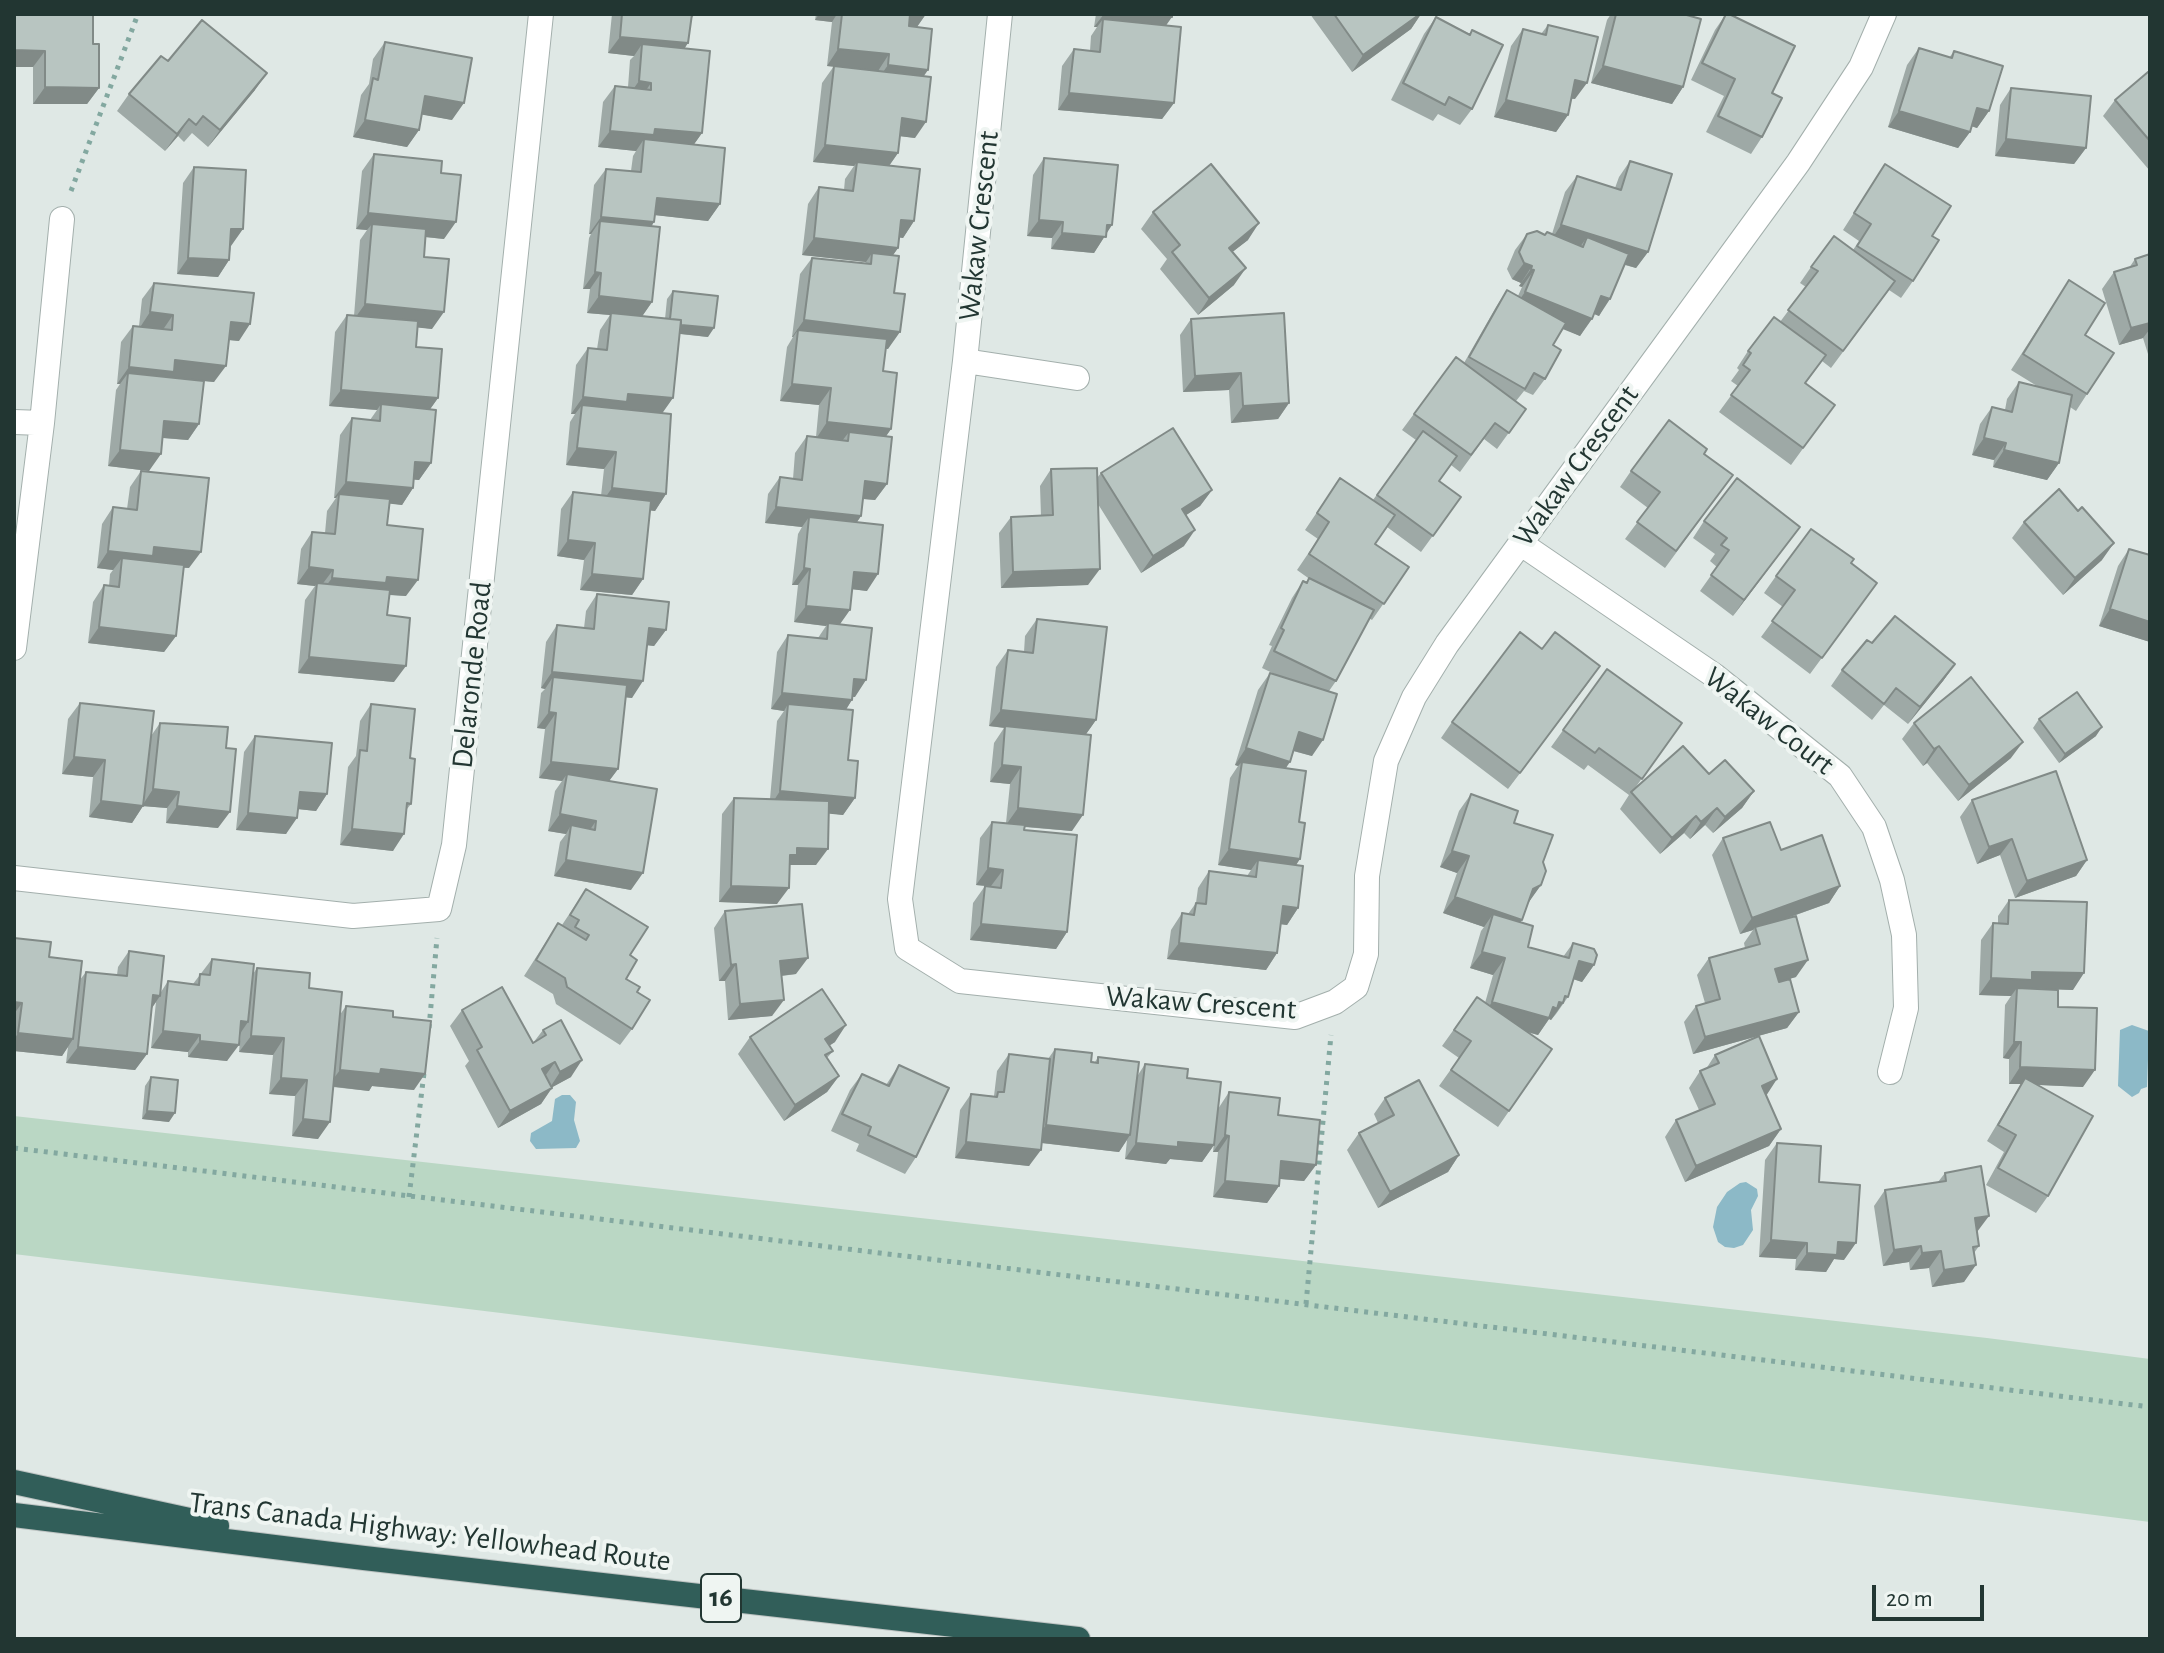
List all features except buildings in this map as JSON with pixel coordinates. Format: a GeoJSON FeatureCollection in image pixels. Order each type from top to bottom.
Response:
{"type":"FeatureCollection","features":[{"type":"Feature","properties":{"kind":"highway"},"geometry":{"type":"LineString","coordinates":[[14,1482],[364,1558]]}},
{"type":"Feature","properties":{"kind":"highway","name":"Trans Canada Highway: Yellowhead Route"},"geometry":{"type":"LineString","coordinates":[[14,1515],[1078,1639]]}},
{"type":"Feature","properties":{"kind":"street","name":"Delaronde Road"},"geometry":{"type":"LineString","coordinates":[[439,909],[454,845],[541,14]]}},
{"type":"Feature","properties":{"kind":"street","name":"Wakaw Crescent"},"geometry":{"type":"LineString","coordinates":[[1000,14],[965,361],[900,899],[907,948],[960,981],[1295,1017],[1335,1002],[1356,987],[1366,954],[1367,876],[1386,761],[1414,697],[1447,644],[1798,163],[1861,67],[1884,14]]}},
{"type":"Feature","properties":{"kind":"street"},"geometry":{"type":"LineString","coordinates":[[14,648],[42,423],[62,219]]}},
{"type":"Feature","properties":{"kind":"street"},"geometry":{"type":"LineString","coordinates":[[965,361],[1077,378]]}},
{"type":"Feature","properties":{"kind":"street"},"geometry":{"type":"LineString","coordinates":[[14,422],[42,423]]}},
{"type":"Feature","properties":{"kind":"street","name":"Wakaw Court"},"geometry":{"type":"LineString","coordinates":[[1520,543],[1715,676],[1840,776],[1874,827],[1892,880],[1904,935],[1906,1008],[1890,1072]]}},
{"type":"Feature","properties":{"kind":"street"},"geometry":{"type":"LineString","coordinates":[[14,878],[353,916],[439,909]]}},
{"type":"Feature","properties":{"kind":"path"},"geometry":{"type":"LineString","coordinates":[[62,219],[87,144],[138,14]]}},
{"type":"Feature","properties":{"kind":"path"},"geometry":{"type":"LineString","coordinates":[[429,1030],[439,909]]}},
{"type":"Feature","properties":{"kind":"path"},"geometry":{"type":"LineString","coordinates":[[1306,1304],[1335,1002]]}},
{"type":"Feature","properties":{"kind":"path"},"geometry":{"type":"LineString","coordinates":[[409,1197],[425,1060]]}},
{"type":"Feature","properties":{"kind":"path"},"geometry":{"type":"LineString","coordinates":[[14,1148],[2150,1407]]}},
{"type":"Feature","properties":{"kind":"green space"},"geometry":{"type":"Polygon","coordinates":[[[14,1116],[1987,1338],[2150,1359],[2150,1522],[14,1254],[14,1116]]]}},
{"type":"Feature","properties":{"kind":"water"},"geometry":{"type":"Polygon","coordinates":[[[2132,1025],[2149,1031],[2147,1087],[2132,1097],[2118,1086],[2120,1030],[2132,1025]]]}},
{"type":"Feature","properties":{"kind":"water"},"geometry":{"type":"Polygon","coordinates":[[[570,1095],[576,1102],[574,1120],[580,1141],[576,1148],[536,1149],[530,1141],[531,1133],[552,1121],[555,1099],[570,1095]]]}},
{"type":"Feature","properties":{"kind":"water"},"geometry":{"type":"Polygon","coordinates":[[[1746,1182],[1757,1189],[1758,1196],[1751,1210],[1753,1230],[1743,1245],[1725,1247],[1718,1242],[1713,1227],[1717,1207],[1727,1192],[1746,1182]]]}}]}
